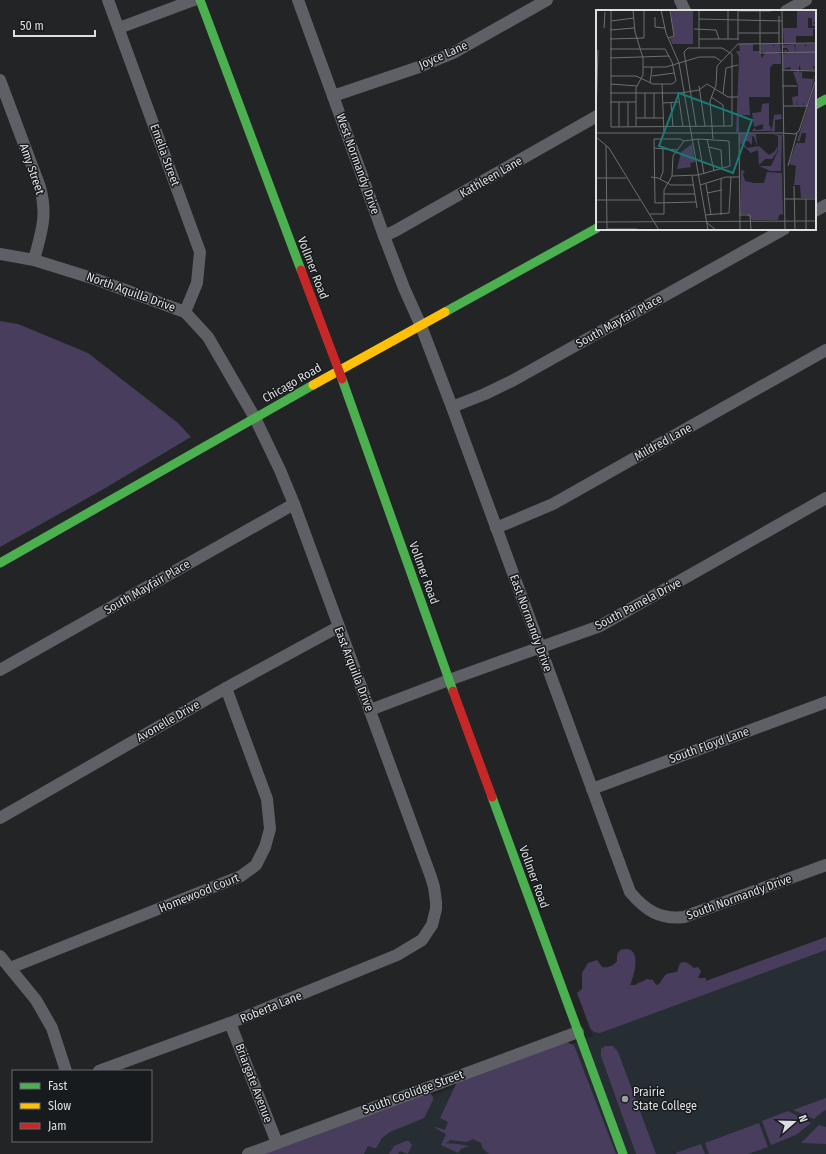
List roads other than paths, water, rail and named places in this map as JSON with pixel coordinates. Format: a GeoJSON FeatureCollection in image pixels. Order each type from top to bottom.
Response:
{"type":"FeatureCollection","features":[{"type":"Feature","properties":{"kind":"main road","name":"Vollmer Road"},"geometry":{"type":"LineString","coordinates":[[200,0],[339,370],[449,680],[623,1154]]}},
{"type":"Feature","properties":{"kind":"main road"},"geometry":{"type":"LineString","coordinates":[[816,104],[826,99]]}},
{"type":"Feature","properties":{"kind":"main road","name":"Chicago Road"},"geometry":{"type":"LineString","coordinates":[[0,563],[339,370],[596,229]]}},
{"type":"Feature","properties":{"kind":"street","name":"Emelia Street"},"geometry":{"type":"LineString","coordinates":[[108,0],[200,252],[197,283],[184,312]]}},
{"type":"Feature","properties":{"kind":"street"},"geometry":{"type":"LineString","coordinates":[[119,28],[194,0]]}},
{"type":"Feature","properties":{"kind":"street","name":"West Normandy Drive"},"geometry":{"type":"LineString","coordinates":[[298,0],[384,236],[404,288],[421,326]]}},
{"type":"Feature","properties":{"kind":"street","name":"Joyce Lane"},"geometry":{"type":"LineString","coordinates":[[333,96],[419,67],[453,53],[547,0]]}},
{"type":"Feature","properties":{"kind":"street"},"geometry":{"type":"LineString","coordinates":[[680,0],[685,10]]}},
{"type":"Feature","properties":{"kind":"street"},"geometry":{"type":"LineString","coordinates":[[788,10],[806,0]]}},
{"type":"Feature","properties":{"kind":"street","name":"Amy Street"},"geometry":{"type":"LineString","coordinates":[[0,80],[40,187],[44,205],[42,231],[34,260]]}},
{"type":"Feature","properties":{"kind":"street","name":"Kathleen Lane"},"geometry":{"type":"LineString","coordinates":[[384,236],[596,117]]}},
{"type":"Feature","properties":{"kind":"street"},"geometry":{"type":"LineString","coordinates":[[816,210],[826,205]]}},
{"type":"Feature","properties":{"kind":"street","name":"South Mayfair Place"},"geometry":{"type":"LineString","coordinates":[[452,407],[512,381],[782,230]]}},
{"type":"Feature","properties":{"kind":"street","name":"North Aquilla Drive"},"geometry":{"type":"LineString","coordinates":[[0,254],[34,260],[95,279],[184,312],[208,337],[255,418]]}},
{"type":"Feature","properties":{"kind":"street","name":"East Normandy Drive"},"geometry":{"type":"LineString","coordinates":[[421,326],[630,892],[638,902],[650,912]]}},
{"type":"Feature","properties":{"kind":"street","name":"Mildred Lane"},"geometry":{"type":"LineString","coordinates":[[496,528],[552,504],[826,350]]}},
{"type":"Feature","properties":{"kind":"street","name":"East Arquilla Drive"},"geometry":{"type":"LineString","coordinates":[[255,418],[271,450],[294,504],[434,886],[436,908],[432,925]]}},
{"type":"Feature","properties":{"kind":"street","name":"South Pamela Drive"},"geometry":{"type":"LineString","coordinates":[[370,710],[600,626],[826,498]]}},
{"type":"Feature","properties":{"kind":"street","name":"South Mayfair Place"},"geometry":{"type":"LineString","coordinates":[[0,670],[294,504]]}},
{"type":"Feature","properties":{"kind":"street","name":"Avonelle Drive"},"geometry":{"type":"LineString","coordinates":[[0,818],[226,688],[338,627]]}},
{"type":"Feature","properties":{"kind":"street","name":"Homewood Court"},"geometry":{"type":"LineString","coordinates":[[10,968],[241,876],[256,865],[265,847],[270,829],[267,799],[226,688]]}},
{"type":"Feature","properties":{"kind":"street","name":"South Floyd Lane"},"geometry":{"type":"LineString","coordinates":[[592,789],[826,702]]}},
{"type":"Feature","properties":{"kind":"street","name":"South Normandy Drive"},"geometry":{"type":"LineString","coordinates":[[650,912],[659,916],[676,918],[684,917],[826,865]]}},
{"type":"Feature","properties":{"kind":"street","name":"Roberta Lane"},"geometry":{"type":"LineString","coordinates":[[102,1070],[230,1023],[397,955],[422,940],[432,925]]}},
{"type":"Feature","properties":{"kind":"street"},"geometry":{"type":"LineString","coordinates":[[0,956],[36,1000],[52,1028],[66,1070]]}},
{"type":"Feature","properties":{"kind":"street","name":"Briargate Avenue"},"geometry":{"type":"LineString","coordinates":[[230,1023],[277,1143]]}},
{"type":"Feature","properties":{"kind":"street","name":"South Coolidge Street"},"geometry":{"type":"LineString","coordinates":[[248,1154],[578,1032]]}},
{"type":"Feature","properties":{"kind":"place","name":"Prairie State College"},"geometry":{"type":"Point","coordinates":[625,1099]}}]}
